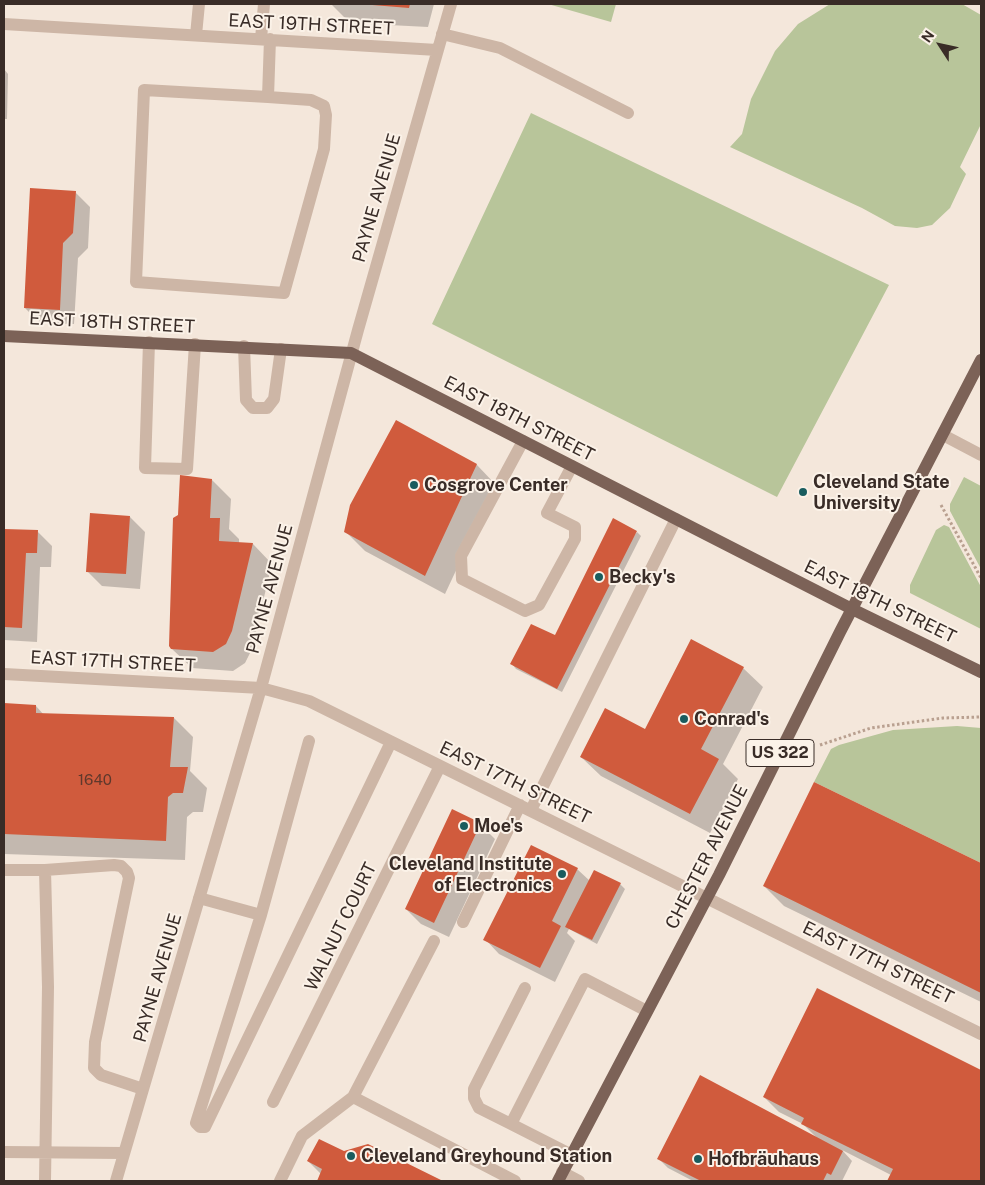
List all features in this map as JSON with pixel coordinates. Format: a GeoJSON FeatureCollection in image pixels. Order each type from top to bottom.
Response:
{"type":"FeatureCollection","features":[{"type":"Feature","properties":{"kind":"main road","name":"EAST 18TH STREET"},"geometry":{"type":"LineString","coordinates":[[4,336],[244,346],[351,353],[852,609],[981,672]]}},
{"type":"Feature","properties":{"kind":"main road","name":"CHESTER AVENUE"},"geometry":{"type":"LineString","coordinates":[[560,1177],[707,898],[852,609],[981,360]]}},
{"type":"Feature","properties":{"kind":"street"},"geometry":{"type":"LineString","coordinates":[[196,35],[199,4]]}},
{"type":"Feature","properties":{"kind":"street"},"geometry":{"type":"LineString","coordinates":[[264,4],[268,98]]}},
{"type":"Feature","properties":{"kind":"street","name":"PAYNE AVENUE"},"geometry":{"type":"LineString","coordinates":[[116,1181],[261,688],[351,353],[450,4]]}},
{"type":"Feature","properties":{"kind":"street","name":"EAST 19TH STREET"},"geometry":{"type":"LineString","coordinates":[[4,24],[438,50]]}},
{"type":"Feature","properties":{"kind":"street"},"geometry":{"type":"LineString","coordinates":[[442,34],[500,48],[628,113]]}},
{"type":"Feature","properties":{"kind":"street"},"geometry":{"type":"LineString","coordinates":[[144,90],[268,98],[311,100],[324,106],[326,115],[324,149],[284,293],[136,282],[144,90]]}},
{"type":"Feature","properties":{"kind":"street"},"geometry":{"type":"LineString","coordinates":[[150,342],[145,468],[187,469],[195,344]]}},
{"type":"Feature","properties":{"kind":"street"},"geometry":{"type":"LineString","coordinates":[[244,346],[246,400],[254,408],[267,408],[274,399],[282,349]]}},
{"type":"Feature","properties":{"kind":"street"},"geometry":{"type":"LineString","coordinates":[[942,436],[981,455]]}},
{"type":"Feature","properties":{"kind":"street"},"geometry":{"type":"LineString","coordinates":[[523,441],[461,556],[462,579],[525,611],[539,605],[575,539],[575,528],[547,513],[572,466]]}},
{"type":"Feature","properties":{"kind":"street"},"geometry":{"type":"LineString","coordinates":[[463,922],[526,808],[676,519]]}},
{"type":"Feature","properties":{"kind":"street","name":"EAST 17TH STREET"},"geometry":{"type":"LineString","coordinates":[[4,674],[261,688],[309,701],[981,1034]]}},
{"type":"Feature","properties":{"kind":"street"},"geometry":{"type":"LineString","coordinates":[[309,741],[260,915],[196,1123],[200,1127],[205,1127],[391,742]]}},
{"type":"Feature","properties":{"kind":"street","name":"WALNUT COURT"},"geometry":{"type":"LineString","coordinates":[[273,1102],[440,766]]}},
{"type":"Feature","properties":{"kind":"street"},"geometry":{"type":"LineString","coordinates":[[4,870],[45,870],[114,865],[121,866],[127,872],[127,886],[95,1042],[94,1068],[101,1075],[143,1089]]}},
{"type":"Feature","properties":{"kind":"street"},"geometry":{"type":"LineString","coordinates":[[45,870],[48,987],[47,1152],[45,1181]]}},
{"type":"Feature","properties":{"kind":"street"},"geometry":{"type":"LineString","coordinates":[[200,898],[260,915]]}},
{"type":"Feature","properties":{"kind":"street"},"geometry":{"type":"LineString","coordinates":[[280,1181],[302,1136],[353,1097],[434,941]]}},
{"type":"Feature","properties":{"kind":"street"},"geometry":{"type":"LineString","coordinates":[[511,1124],[585,979],[647,1011]]}},
{"type":"Feature","properties":{"kind":"street"},"geometry":{"type":"LineString","coordinates":[[525,988],[474,1089],[474,1098],[479,1108],[572,1155]]}},
{"type":"Feature","properties":{"kind":"street"},"geometry":{"type":"LineString","coordinates":[[353,1097],[515,1181]]}},
{"type":"Feature","properties":{"kind":"street"},"geometry":{"type":"LineString","coordinates":[[4,1152],[124,1154]]}},
{"type":"Feature","properties":{"kind":"street"},"geometry":{"type":"LineString","coordinates":[[560,1177],[580,1181]]}},
{"type":"Feature","properties":{"kind":"path"},"geometry":{"type":"LineString","coordinates":[[942,505],[981,578]]}},
{"type":"Feature","properties":{"kind":"path"},"geometry":{"type":"LineString","coordinates":[[820,745],[871,728],[943,718],[981,717]]}},
{"type":"Feature","properties":{"kind":"green space"},"geometry":{"type":"Polygon","coordinates":[[[548,4],[616,4],[611,22],[548,4]]]}},
{"type":"Feature","properties":{"kind":"green space"},"geometry":{"type":"Polygon","coordinates":[[[830,4],[962,4],[981,15],[981,124],[960,167],[966,174],[950,208],[932,225],[917,228],[895,226],[862,208],[730,147],[742,134],[751,99],[775,51],[798,24],[830,4]]]}},
{"type":"Feature","properties":{"kind":"green space"},"geometry":{"type":"Polygon","coordinates":[[[531,113],[889,285],[777,497],[432,324],[531,113]]]}},
{"type":"Feature","properties":{"kind":"green space"},"geometry":{"type":"Polygon","coordinates":[[[964,477],[981,486],[981,569],[950,511],[950,504],[964,477]]]}},
{"type":"Feature","properties":{"kind":"green space"},"geometry":{"type":"Polygon","coordinates":[[[944,525],[949,527],[981,587],[981,629],[910,593],[910,585],[936,530],[944,525]]]}},
{"type":"Feature","properties":{"kind":"green space"},"geometry":{"type":"Polygon","coordinates":[[[957,726],[981,728],[981,863],[814,782],[831,749],[839,745],[893,730],[957,726]]]}},
{"type":"Feature","properties":{"kind":"building"},"geometry":{"type":"Polygon","coordinates":[[[360,4],[410,4],[409,8],[360,4]]]}},
{"type":"Feature","properties":{"kind":"building"},"geometry":{"type":"Polygon","coordinates":[[[30,188],[76,191],[73,233],[63,243],[60,310],[24,308],[30,188]]]}},
{"type":"Feature","properties":{"kind":"building","name":"Cosgrove Center"},"geometry":{"type":"Polygon","coordinates":[[[396,420],[477,464],[425,576],[344,532],[350,505],[396,420]]]}},
{"type":"Feature","properties":{"kind":"building"},"geometry":{"type":"Polygon","coordinates":[[[180,475],[212,479],[210,518],[220,518],[219,541],[253,543],[232,631],[226,644],[213,652],[171,649],[169,646],[173,518],[178,515],[180,475]]]}},
{"type":"Feature","properties":{"kind":"building"},"geometry":{"type":"Polygon","coordinates":[[[90,513],[130,516],[126,574],[86,572],[90,513]]]}},
{"type":"Feature","properties":{"kind":"building","name":"Becky's"},"geometry":{"type":"Polygon","coordinates":[[[613,518],[637,531],[557,689],[510,664],[531,624],[555,635],[613,518]]]}},
{"type":"Feature","properties":{"kind":"building"},"geometry":{"type":"Polygon","coordinates":[[[4,529],[38,530],[37,553],[26,553],[22,628],[4,627],[4,529]]]}},
{"type":"Feature","properties":{"kind":"building","name":"Conrad's"},"geometry":{"type":"Polygon","coordinates":[[[691,639],[744,667],[701,749],[719,759],[690,814],[580,757],[605,708],[645,729],[691,639]]]}},
{"type":"Feature","properties":{"kind":"building"},"geometry":{"type":"Polygon","coordinates":[[[4,703],[36,705],[36,713],[174,717],[170,767],[188,767],[183,793],[173,793],[168,797],[166,841],[4,834],[4,703]]]}},
{"type":"Feature","properties":{"kind":"building"},"geometry":{"type":"Polygon","coordinates":[[[814,782],[981,863],[981,993],[763,886],[814,782]]]}},
{"type":"Feature","properties":{"kind":"building"},"geometry":{"type":"Polygon","coordinates":[[[452,809],[481,823],[434,923],[405,909],[452,809]]]}},
{"type":"Feature","properties":{"kind":"building"},"geometry":{"type":"Polygon","coordinates":[[[531,845],[578,868],[552,921],[561,926],[540,968],[483,940],[531,845]]]}},
{"type":"Feature","properties":{"kind":"building"},"geometry":{"type":"Polygon","coordinates":[[[594,870],[621,883],[592,940],[565,927],[594,870]]]}},
{"type":"Feature","properties":{"kind":"building"},"geometry":{"type":"Polygon","coordinates":[[[817,988],[981,1070],[981,1181],[887,1181],[893,1169],[801,1124],[804,1118],[763,1097],[817,988]]]}},
{"type":"Feature","properties":{"kind":"building"},"geometry":{"type":"Polygon","coordinates":[[[700,1075],[843,1151],[831,1175],[827,1173],[823,1181],[701,1181],[657,1159],[700,1075]]]}},
{"type":"Feature","properties":{"kind":"building","name":"Cleveland Greyhound Station"},"geometry":{"type":"Polygon","coordinates":[[[319,1139],[344,1151],[368,1144],[443,1181],[317,1181],[322,1169],[307,1161],[319,1139]]]}},
{"type":"Feature","properties":{"kind":"place","name":"Cosgrove Center"},"geometry":{"type":"Point","coordinates":[414,485]}},
{"type":"Feature","properties":{"kind":"place","name":"Cleveland State University"},"geometry":{"type":"Point","coordinates":[803,492]}},
{"type":"Feature","properties":{"kind":"place","name":"Becky's"},"geometry":{"type":"Point","coordinates":[599,577]}},
{"type":"Feature","properties":{"kind":"place","name":"Conrad's"},"geometry":{"type":"Point","coordinates":[684,719]}},
{"type":"Feature","properties":{"kind":"place","name":"Moe's"},"geometry":{"type":"Point","coordinates":[464,826]}},
{"type":"Feature","properties":{"kind":"place","name":"Cleveland Institute of Electronics"},"geometry":{"type":"Point","coordinates":[562,874]}},
{"type":"Feature","properties":{"kind":"place","name":"Cleveland Greyhound Station"},"geometry":{"type":"Point","coordinates":[351,1156]}},
{"type":"Feature","properties":{"kind":"place","name":"Hofbräuhaus"},"geometry":{"type":"Point","coordinates":[698,1159]}}]}
